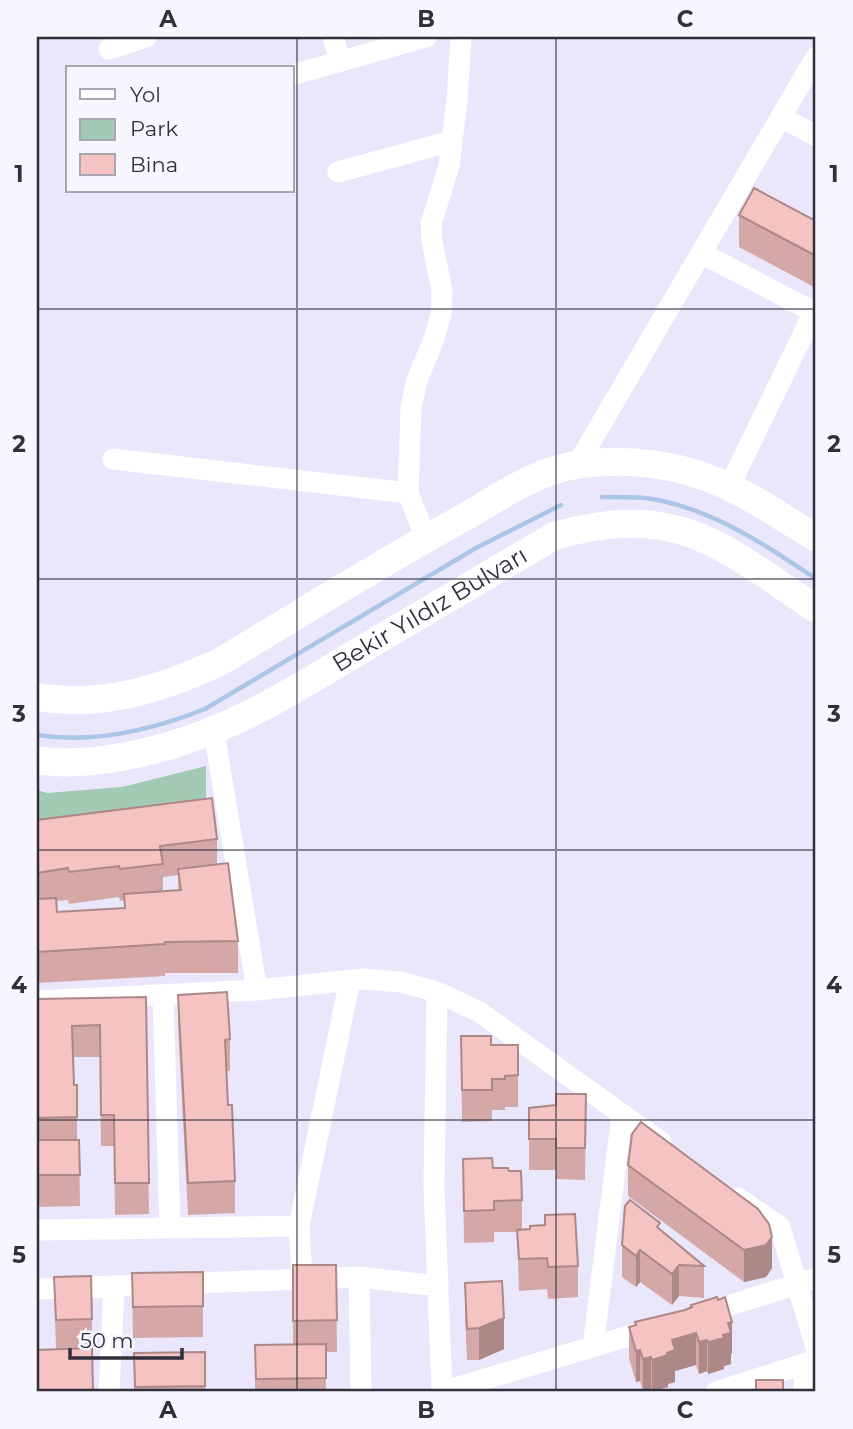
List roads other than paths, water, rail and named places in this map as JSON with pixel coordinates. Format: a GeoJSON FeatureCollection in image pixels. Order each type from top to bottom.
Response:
{"type":"FeatureCollection","features":[{"type":"Feature","properties":{"kind":"main road"},"geometry":{"type":"LineString","coordinates":[[37,697],[72,701],[111,699],[150,690],[197,672],[220,662],[426,538],[541,475],[578,465],[607,462],[663,466],[694,473],[730,485],[816,538]]}},
{"type":"Feature","properties":{"kind":"main road","name":"Bekir Yıldız Bulvarı"},"geometry":{"type":"LineString","coordinates":[[37,760],[65,763],[108,760],[162,749],[214,732],[286,695],[554,536],[573,530],[632,524],[689,531],[719,545],[816,609]]}},
{"type":"Feature","properties":{"kind":"street"},"geometry":{"type":"LineString","coordinates":[[109,49],[146,37]]}},
{"type":"Feature","properties":{"kind":"street"},"geometry":{"type":"LineString","coordinates":[[333,37],[340,61]]}},
{"type":"Feature","properties":{"kind":"street"},"geometry":{"type":"LineString","coordinates":[[294,74],[426,37]]}},
{"type":"Feature","properties":{"kind":"street"},"geometry":{"type":"LineString","coordinates":[[426,538],[408,493],[413,393],[441,314],[442,291],[431,224],[449,166],[461,37]]}},
{"type":"Feature","properties":{"kind":"street"},"geometry":{"type":"LineString","coordinates":[[578,465],[816,57]]}},
{"type":"Feature","properties":{"kind":"street"},"geometry":{"type":"LineString","coordinates":[[781,117],[816,136]]}},
{"type":"Feature","properties":{"kind":"street"},"geometry":{"type":"LineString","coordinates":[[338,172],[452,141]]}},
{"type":"Feature","properties":{"kind":"street"},"geometry":{"type":"LineString","coordinates":[[701,253],[815,312],[730,485]]}},
{"type":"Feature","properties":{"kind":"street"},"geometry":{"type":"LineString","coordinates":[[113,459],[408,493]]}},
{"type":"Feature","properties":{"kind":"street"},"geometry":{"type":"LineString","coordinates":[[214,732],[257,990]]}},
{"type":"Feature","properties":{"kind":"street"},"geometry":{"type":"LineString","coordinates":[[202,806],[227,802]]}},
{"type":"Feature","properties":{"kind":"street"},"geometry":{"type":"LineString","coordinates":[[37,1001],[257,990],[363,979],[401,982],[437,992],[478,1011],[678,1155]]}},
{"type":"Feature","properties":{"kind":"street"},"geometry":{"type":"LineString","coordinates":[[302,1279],[299,1226],[350,980]]}},
{"type":"Feature","properties":{"kind":"street"},"geometry":{"type":"LineString","coordinates":[[437,992],[433,1188],[442,1392],[807,1281]]}},
{"type":"Feature","properties":{"kind":"street"},"geometry":{"type":"LineString","coordinates":[[163,995],[170,1228]]}},
{"type":"Feature","properties":{"kind":"street"},"geometry":{"type":"LineString","coordinates":[[593,1347],[622,1115]]}},
{"type":"Feature","properties":{"kind":"street"},"geometry":{"type":"LineString","coordinates":[[723,1187],[780,1227],[807,1281],[813,1357],[804,1392]]}},
{"type":"Feature","properties":{"kind":"street"},"geometry":{"type":"LineString","coordinates":[[37,1230],[299,1226]]}},
{"type":"Feature","properties":{"kind":"street"},"geometry":{"type":"LineString","coordinates":[[37,1289],[359,1277],[438,1286]]}},
{"type":"Feature","properties":{"kind":"street"},"geometry":{"type":"LineString","coordinates":[[359,1277],[361,1392]]}},
{"type":"Feature","properties":{"kind":"street"},"geometry":{"type":"LineString","coordinates":[[109,1392],[114,1286]]}},
{"type":"Feature","properties":{"kind":"street"},"geometry":{"type":"LineString","coordinates":[[716,1392],[813,1357]]}},
{"type":"Feature","properties":{"kind":"waterway"},"geometry":{"type":"LineString","coordinates":[[602,497],[645,498],[691,509],[757,541],[816,579]]}},
{"type":"Feature","properties":{"kind":"waterway"},"geometry":{"type":"LineString","coordinates":[[37,735],[80,738],[122,733],[144,729],[205,709],[476,548],[561,505]]}}]}
